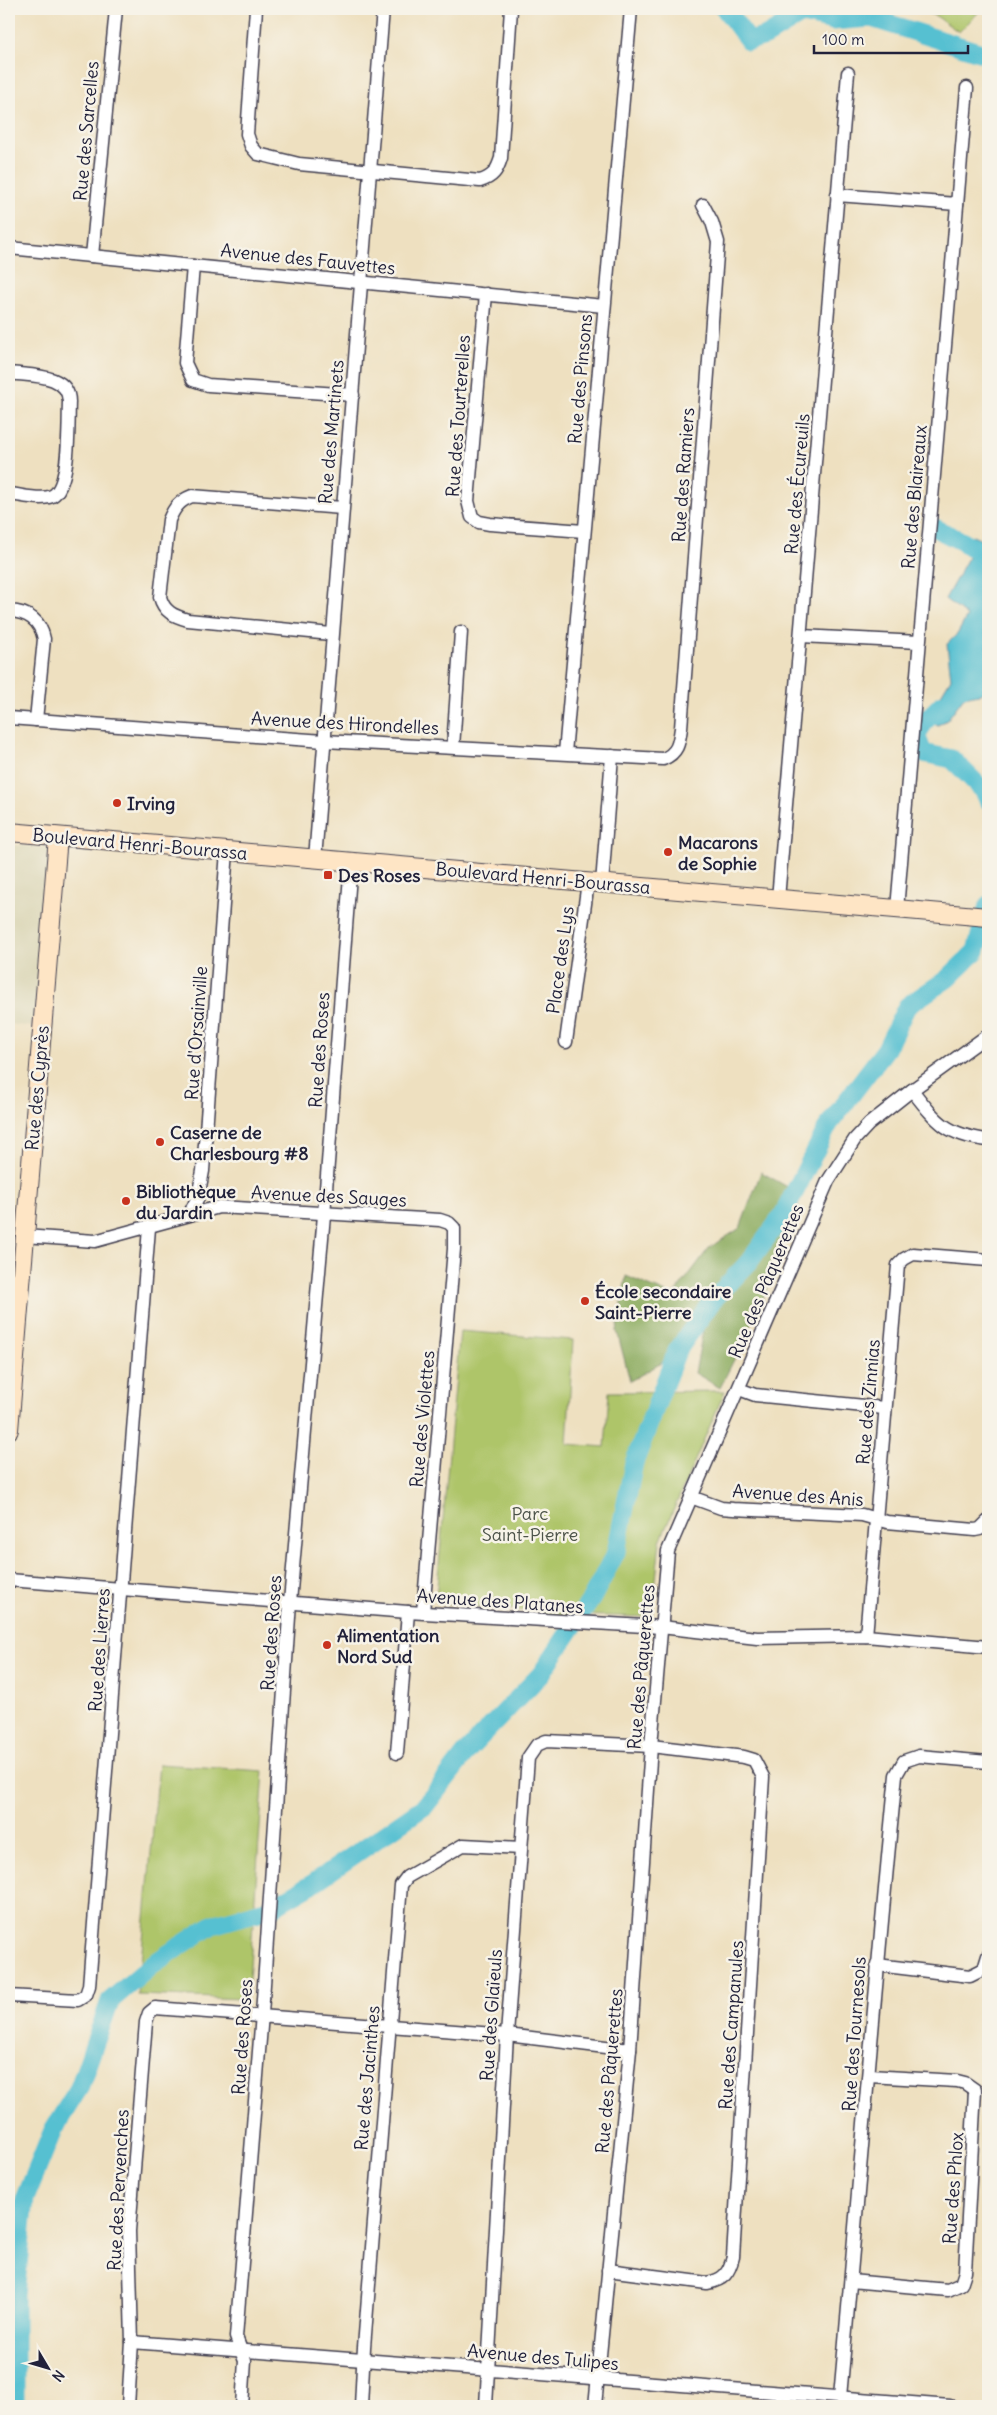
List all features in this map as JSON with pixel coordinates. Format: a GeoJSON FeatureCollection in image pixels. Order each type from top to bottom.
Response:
{"type":"FeatureCollection","features":[{"type":"Feature","properties":{"kind":"main road","name":"Boulevard Henri-Bourassa"},"geometry":{"type":"LineString","coordinates":[[9,832],[983,916]]}},
{"type":"Feature","properties":{"kind":"main road","name":"Rue des Cyprès"},"geometry":{"type":"LineString","coordinates":[[9,1430],[58,837]]}},
{"type":"Feature","properties":{"kind":"street","name":"Rue des Sarcelles"},"geometry":{"type":"LineString","coordinates":[[92,256],[116,9]]}},
{"type":"Feature","properties":{"kind":"street"},"geometry":{"type":"LineString","coordinates":[[256,9],[247,134],[251,146],[258,154],[299,164],[369,169],[480,181],[490,178],[498,169],[501,158],[510,9]]}},
{"type":"Feature","properties":{"kind":"street","name":"Rue des Martinets"},"geometry":{"type":"LineString","coordinates":[[315,859],[382,9]]}},
{"type":"Feature","properties":{"kind":"street","name":"Rue des Pinsons"},"geometry":{"type":"LineString","coordinates":[[565,753],[631,9]]}},
{"type":"Feature","properties":{"kind":"street","name":"Rue des Écureuils"},"geometry":{"type":"LineString","coordinates":[[778,899],[831,287],[836,195],[848,73]]}},
{"type":"Feature","properties":{"kind":"street","name":"Rue des Blaireaux"},"geometry":{"type":"LineString","coordinates":[[897,909],[918,642],[967,88]]}},
{"type":"Feature","properties":{"kind":"street"},"geometry":{"type":"LineString","coordinates":[[836,195],[957,204]]}},
{"type":"Feature","properties":{"kind":"street","name":"Rue des Ramiers"},"geometry":{"type":"LineString","coordinates":[[677,750],[681,728],[718,242],[712,222],[703,205]]}},
{"type":"Feature","properties":{"kind":"street","name":"Avenue des Fauvettes"},"geometry":{"type":"LineString","coordinates":[[9,248],[604,306]]}},
{"type":"Feature","properties":{"kind":"street"},"geometry":{"type":"LineString","coordinates":[[193,266],[185,363],[194,380],[208,385],[353,395]]}},
{"type":"Feature","properties":{"kind":"street","name":"Rue des Tourterelles"},"geometry":{"type":"LineString","coordinates":[[486,294],[469,510],[472,517],[490,524],[584,531]]}},
{"type":"Feature","properties":{"kind":"street"},"geometry":{"type":"LineString","coordinates":[[9,373],[57,381],[65,385],[69,392],[62,484],[50,497],[9,494]]}},
{"type":"Feature","properties":{"kind":"street"},"geometry":{"type":"LineString","coordinates":[[332,634],[188,620],[168,612],[163,606],[160,597],[169,520],[173,511],[184,499],[192,496],[342,508]]}},
{"type":"Feature","properties":{"kind":"street"},"geometry":{"type":"LineString","coordinates":[[9,611],[29,615],[42,629],[44,639],[36,720]]}},
{"type":"Feature","properties":{"kind":"street"},"geometry":{"type":"LineString","coordinates":[[453,747],[461,632]]}},
{"type":"Feature","properties":{"kind":"street"},"geometry":{"type":"LineString","coordinates":[[801,636],[918,642]]}},
{"type":"Feature","properties":{"kind":"street","name":"Avenue des Hirondelles"},"geometry":{"type":"LineString","coordinates":[[9,718],[324,741],[663,759],[677,750]]}},
{"type":"Feature","properties":{"kind":"street","name":"Place des Lys"},"geometry":{"type":"LineString","coordinates":[[566,1042],[595,883],[612,756]]}},
{"type":"Feature","properties":{"kind":"street","name":"Rue d'Orsainville"},"geometry":{"type":"LineString","coordinates":[[189,1216],[198,1197],[203,1171],[227,851]]}},
{"type":"Feature","properties":{"kind":"street","name":"Rue des Roses"},"geometry":{"type":"LineString","coordinates":[[242,2406],[245,2360],[236,2337],[262,2014],[290,1602],[324,1214],[351,862]]}},
{"type":"Feature","properties":{"kind":"street","name":"Rue des Pâquerettes"},"geometry":{"type":"LineString","coordinates":[[595,2406],[630,2050],[651,1746],[670,1545],[828,1181],[842,1157],[854,1139],[869,1124],[988,1035]]}},
{"type":"Feature","properties":{"kind":"street"},"geometry":{"type":"LineString","coordinates":[[912,1090],[932,1116],[947,1129],[957,1134],[988,1140]]}},
{"type":"Feature","properties":{"kind":"street","name":"Avenue des Sauges"},"geometry":{"type":"LineString","coordinates":[[24,1236],[95,1242],[219,1207],[440,1220],[449,1223],[454,1228]]}},
{"type":"Feature","properties":{"kind":"street","name":"Rue des Lierres"},"geometry":{"type":"LineString","coordinates":[[9,1996],[78,2000],[86,1995],[89,1986],[149,1228]]}},
{"type":"Feature","properties":{"kind":"street","name":"Rue des Violettes"},"geometry":{"type":"LineString","coordinates":[[422,1612],[454,1228]]}},
{"type":"Feature","properties":{"kind":"street","name":"Rue des Zinnias"},"geometry":{"type":"LineString","coordinates":[[866,1636],[884,1408],[898,1266],[904,1259],[913,1254],[988,1260]]}},
{"type":"Feature","properties":{"kind":"street"},"geometry":{"type":"LineString","coordinates":[[739,1389],[755,1395],[884,1408]]}},
{"type":"Feature","properties":{"kind":"street","name":"Avenue des Anis"},"geometry":{"type":"LineString","coordinates":[[691,1497],[720,1508],[862,1515],[887,1522],[975,1530],[980,1529],[988,1521]]}},
{"type":"Feature","properties":{"kind":"street","name":"Avenue des Platanes"},"geometry":{"type":"LineString","coordinates":[[9,1580],[554,1623],[661,1627],[756,1638],[866,1636],[988,1647]]}},
{"type":"Feature","properties":{"kind":"street"},"geometry":{"type":"LineString","coordinates":[[396,1753],[408,1612]]}},
{"type":"Feature","properties":{"kind":"street","name":"Rue des Glaïeuls"},"geometry":{"type":"LineString","coordinates":[[486,2406],[507,2035],[528,1758],[538,1745],[546,1741],[651,1746]]}},
{"type":"Feature","properties":{"kind":"street","name":"Rue des Campanules"},"geometry":{"type":"LineString","coordinates":[[608,2270],[707,2283],[718,2281],[726,2276],[733,2257],[763,1777],[754,1760],[744,1757],[651,1746]]}},
{"type":"Feature","properties":{"kind":"street","name":"Rue des Tournesols"},"geometry":{"type":"LineString","coordinates":[[840,2397],[869,2076],[877,1965],[896,1775],[900,1766],[909,1758],[919,1756],[988,1762]]}},
{"type":"Feature","properties":{"kind":"street","name":"Rue des Jacinthes"},"geometry":{"type":"LineString","coordinates":[[361,2406],[363,2359],[401,1885],[407,1877],[463,1845],[521,1848]]}},
{"type":"Feature","properties":{"kind":"street"},"geometry":{"type":"LineString","coordinates":[[877,1965],[970,1976],[984,1969],[988,1956]]}},
{"type":"Feature","properties":{"kind":"street","name":"Rue des Pervenches"},"geometry":{"type":"LineString","coordinates":[[128,2406],[132,2342],[129,2231],[146,2022],[149,2013],[155,2008],[262,2014]]}},
{"type":"Feature","properties":{"kind":"street"},"geometry":{"type":"LineString","coordinates":[[262,2014],[507,2035],[630,2050]]}},
{"type":"Feature","properties":{"kind":"street","name":"Rue des Phlox"},"geometry":{"type":"LineString","coordinates":[[851,2281],[948,2290],[961,2284],[965,2272],[975,2090],[965,2083],[957,2081],[869,2076]]}},
{"type":"Feature","properties":{"kind":"street","name":"Avenue des Tulipes"},"geometry":{"type":"LineString","coordinates":[[132,2342],[950,2406]]}},
{"type":"Feature","properties":{"kind":"shaded area"},"geometry":{"type":"Polygon","coordinates":[[[9,845],[50,848],[33,1027],[9,1024],[9,845]]]}},
{"type":"Feature","properties":{"kind":"green space"},"geometry":{"type":"Polygon","coordinates":[[[914,9],[988,9],[988,12],[980,11],[959,32],[936,16],[914,9]]]}},
{"type":"Feature","properties":{"kind":"green space"},"geometry":{"type":"Polygon","coordinates":[[[761,1172],[802,1195],[759,1309],[720,1388],[695,1373],[703,1330],[679,1353],[630,1381],[617,1331],[626,1276],[673,1296],[709,1248],[740,1228],[761,1172]]]}},
{"type":"Feature","properties":{"kind":"green space","name":"Parc Saint-Pierre"},"geometry":{"type":"Polygon","coordinates":[[[460,1331],[573,1340],[567,1444],[605,1447],[609,1392],[725,1391],[660,1541],[652,1617],[569,1615],[442,1603],[436,1598],[460,1331]]]}},
{"type":"Feature","properties":{"kind":"green space"},"geometry":{"type":"Polygon","coordinates":[[[159,1764],[264,1771],[248,1994],[242,1999],[138,1995],[159,1764]]]}},
{"type":"Feature","properties":{"kind":"water"},"geometry":{"type":"Polygon","coordinates":[[[973,536],[988,543],[988,692],[964,697],[947,720],[938,725],[925,721],[951,678],[947,644],[958,633],[967,616],[945,599],[969,556],[969,540],[973,536]]]}},
{"type":"Feature","properties":{"kind":"waterway"},"geometry":{"type":"LineString","coordinates":[[725,9],[749,41],[766,36],[802,14],[833,21],[871,18],[988,55]]}},
{"type":"Feature","properties":{"kind":"waterway"},"geometry":{"type":"LineString","coordinates":[[933,527],[978,552],[988,602]]}},
{"type":"Feature","properties":{"kind":"waterway"},"geometry":{"type":"LineString","coordinates":[[942,704],[926,720],[916,735],[923,753],[952,759],[984,791],[988,800]]}},
{"type":"Feature","properties":{"kind":"waterway"},"geometry":{"type":"LineString","coordinates":[[15,2406],[15,2294],[25,2199],[53,2130],[79,2088],[110,2001],[153,1964],[212,1925],[269,1909],[312,1884],[425,1806],[469,1749],[541,1674],[592,1598],[616,1552],[634,1463],[677,1351],[712,1301],[749,1262],[783,1215],[829,1124],[886,1049],[907,1006],[947,979],[976,951],[988,905]]}},
{"type":"Feature","properties":{"kind":"place","name":"Irving"},"geometry":{"type":"Point","coordinates":[117,803]}},
{"type":"Feature","properties":{"kind":"place","name":"Macarons de Sophie"},"geometry":{"type":"Point","coordinates":[668,852]}},
{"type":"Feature","properties":{"kind":"place","name":"Des Roses"},"geometry":{"type":"Point","coordinates":[328,875]}},
{"type":"Feature","properties":{"kind":"place","name":"Caserne de Charlesbourg #8"},"geometry":{"type":"Point","coordinates":[160,1142]}},
{"type":"Feature","properties":{"kind":"place","name":"Bibliothèque du Jardin"},"geometry":{"type":"Point","coordinates":[126,1201]}},
{"type":"Feature","properties":{"kind":"place","name":"École secondaire Saint-Pierre"},"geometry":{"type":"Point","coordinates":[585,1301]}},
{"type":"Feature","properties":{"kind":"place","name":"Alimentation Nord Sud"},"geometry":{"type":"Point","coordinates":[327,1645]}}]}
